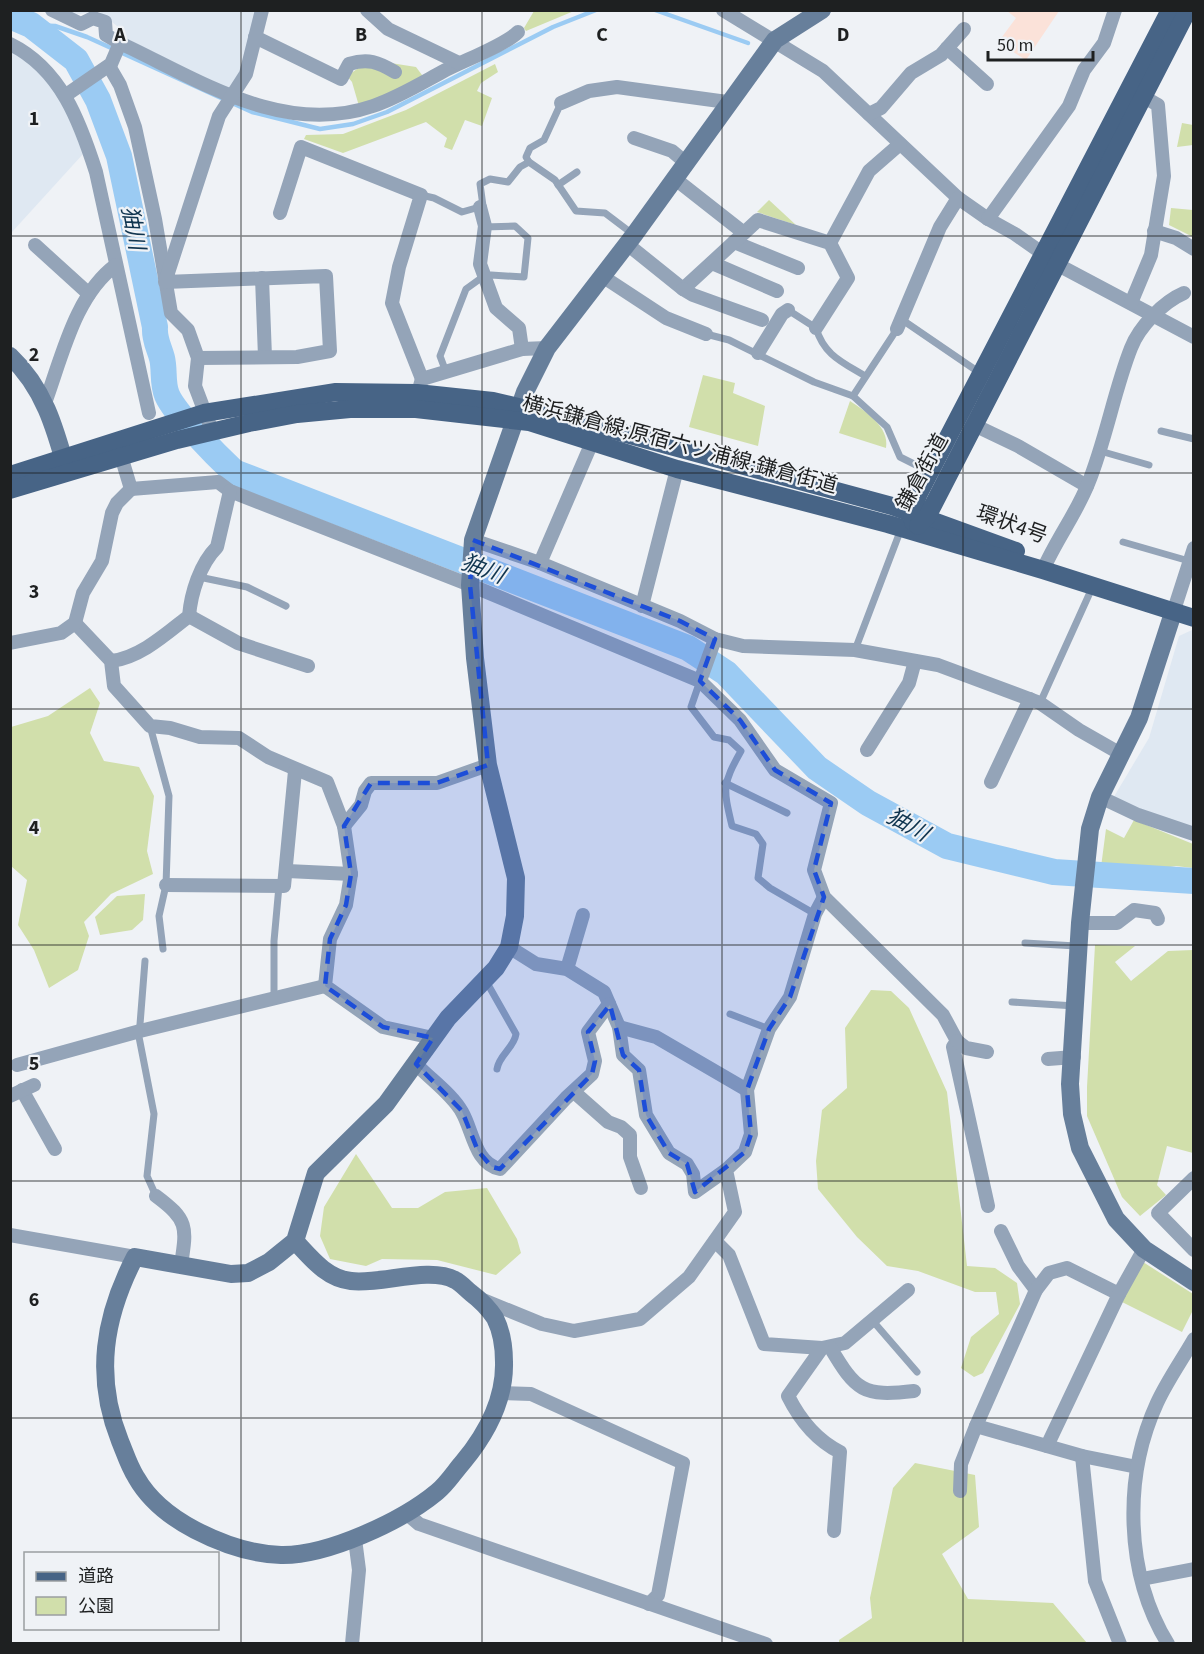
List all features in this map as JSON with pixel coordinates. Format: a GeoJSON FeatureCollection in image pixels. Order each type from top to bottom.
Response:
{"type":"FeatureCollection","features":[{"type":"Feature","properties":{"kind":"main road","name":"鎌倉街道"},"geometry":{"type":"LineString","coordinates":[[907,530],[974,425],[1050,259],[1170,10]]}},
{"type":"Feature","properties":{"kind":"main road","name":"鎌倉街道"},"geometry":{"type":"LineString","coordinates":[[919,514],[930,472],[981,373],[1144,97],[1188,10]]}},
{"type":"Feature","properties":{"kind":"main road","name":"横浜鎌倉線;原宿六ツ浦線;鎌倉街道"},"geometry":{"type":"LineString","coordinates":[[10,490],[167,424],[205,413],[336,392],[418,394],[517,413],[919,514]]}},
{"type":"Feature","properties":{"kind":"main road","name":"横浜鎌倉線;原宿六ツ浦線;鎌倉街道"},"geometry":{"type":"LineString","coordinates":[[10,475],[121,456],[212,431],[297,414],[350,409],[418,394]]}},
{"type":"Feature","properties":{"kind":"main road","name":"横浜鎌倉線;原宿六ツ浦線;鎌倉街道"},"geometry":{"type":"LineString","coordinates":[[517,413],[677,469],[907,530]]}},
{"type":"Feature","properties":{"kind":"main road","name":"環状4号"},"geometry":{"type":"LineString","coordinates":[[919,514],[1093,585],[1194,618]]}},
{"type":"Feature","properties":{"kind":"main road","name":"環状4号"},"geometry":{"type":"LineString","coordinates":[[907,530],[1045,565]]}},
{"type":"Feature","properties":{"kind":"street"},"geometry":{"type":"LineString","coordinates":[[51,10],[81,24],[93,18],[105,22],[106,34],[120,44],[254,106],[282,113],[333,116],[374,106],[518,32]]}},
{"type":"Feature","properties":{"kind":"street"},"geometry":{"type":"LineString","coordinates":[[165,282],[219,116],[246,74],[262,10]]}},
{"type":"Feature","properties":{"kind":"street"},"geometry":{"type":"LineString","coordinates":[[367,10],[388,29],[459,63]]}},
{"type":"Feature","properties":{"kind":"street"},"geometry":{"type":"LineString","coordinates":[[10,1235],[231,1274],[248,1273],[269,1262],[295,1240],[316,1173],[386,1104],[448,1018],[485,980],[509,947],[515,916],[516,878],[488,765],[475,658],[470,583],[472,542],[517,413],[547,348],[630,239],[769,47],[822,10]]}},
{"type":"Feature","properties":{"kind":"street"},"geometry":{"type":"LineString","coordinates":[[988,219],[1069,106],[1084,70],[1104,44],[1115,10]]}},
{"type":"Feature","properties":{"kind":"street"},"geometry":{"type":"LineString","coordinates":[[725,11],[769,47],[824,71],[958,198],[988,219],[1015,234],[1050,259],[1194,337]]}},
{"type":"Feature","properties":{"kind":"street"},"geometry":{"type":"LineString","coordinates":[[869,114],[881,108],[911,73],[947,48],[964,29]]}},
{"type":"Feature","properties":{"kind":"street"},"geometry":{"type":"LineString","coordinates":[[255,37],[341,79],[349,64],[363,59],[377,62],[395,72]]}},
{"type":"Feature","properties":{"kind":"street"},"geometry":{"type":"LineString","coordinates":[[10,44],[43,68],[66,95],[84,134],[96,172],[149,413]]}},
{"type":"Feature","properties":{"kind":"street"},"geometry":{"type":"LineString","coordinates":[[66,95],[109,66],[120,44]]}},
{"type":"Feature","properties":{"kind":"street"},"geometry":{"type":"LineString","coordinates":[[947,48],[987,84]]}},
{"type":"Feature","properties":{"kind":"street"},"geometry":{"type":"LineString","coordinates":[[109,66],[120,85],[135,127],[155,219],[171,313],[188,330],[198,358],[195,386],[212,431]]}},
{"type":"Feature","properties":{"kind":"street"},"geometry":{"type":"LineString","coordinates":[[561,103],[589,90],[617,87],[727,102]]}},
{"type":"Feature","properties":{"kind":"street"},"geometry":{"type":"LineString","coordinates":[[1132,302],[1151,255],[1164,176],[1158,105],[1144,97]]}},
{"type":"Feature","properties":{"kind":"street"},"geometry":{"type":"LineString","coordinates":[[634,138],[672,151],[686,162]]}},
{"type":"Feature","properties":{"kind":"street"},"geometry":{"type":"LineString","coordinates":[[830,243],[869,171],[900,144]]}},
{"type":"Feature","properties":{"kind":"street"},"geometry":{"type":"LineString","coordinates":[[280,213],[301,147],[421,195],[399,267],[392,303],[418,394],[446,372],[522,349],[547,348]]}},
{"type":"Feature","properties":{"kind":"street"},"geometry":{"type":"LineString","coordinates":[[674,178],[739,237],[798,268]]}},
{"type":"Feature","properties":{"kind":"street"},"geometry":{"type":"LineString","coordinates":[[899,324],[940,227],[958,198]]}},
{"type":"Feature","properties":{"kind":"street"},"geometry":{"type":"LineString","coordinates":[[480,207],[484,227],[480,264],[484,278],[496,308],[519,328],[522,349]]}},
{"type":"Feature","properties":{"kind":"street"},"geometry":{"type":"LineString","coordinates":[[683,289],[758,220],[830,243],[848,278],[816,328]]}},
{"type":"Feature","properties":{"kind":"street"},"geometry":{"type":"LineString","coordinates":[[1154,231],[1176,238],[1194,249]]}},
{"type":"Feature","properties":{"kind":"street"},"geometry":{"type":"LineString","coordinates":[[630,239],[683,289],[762,320]]}},
{"type":"Feature","properties":{"kind":"street"},"geometry":{"type":"LineString","coordinates":[[35,245],[89,294]]}},
{"type":"Feature","properties":{"kind":"street"},"geometry":{"type":"LineString","coordinates":[[712,263],[777,291]]}},
{"type":"Feature","properties":{"kind":"street"},"geometry":{"type":"LineString","coordinates":[[45,403],[89,294],[100,277],[117,265]]}},
{"type":"Feature","properties":{"kind":"street"},"geometry":{"type":"LineString","coordinates":[[165,282],[326,276],[330,351],[297,357],[198,358]]}},
{"type":"Feature","properties":{"kind":"street"},"geometry":{"type":"LineString","coordinates":[[602,276],[666,318],[706,334]]}},
{"type":"Feature","properties":{"kind":"street"},"geometry":{"type":"LineString","coordinates":[[262,278],[265,357]]}},
{"type":"Feature","properties":{"kind":"street"},"geometry":{"type":"LineString","coordinates":[[1045,565],[1087,486],[1100,451],[1131,346],[1154,315],[1174,297],[1184,293]]}},
{"type":"Feature","properties":{"kind":"street"},"geometry":{"type":"LineString","coordinates":[[758,353],[782,314],[788,310]]}},
{"type":"Feature","properties":{"kind":"street"},"geometry":{"type":"LineString","coordinates":[[10,356],[38,388],[66,465]]}},
{"type":"Feature","properties":{"kind":"street"},"geometry":{"type":"LineString","coordinates":[[974,425],[1018,446],[1087,486]]}},
{"type":"Feature","properties":{"kind":"street"},"geometry":{"type":"LineString","coordinates":[[540,563],[593,440]]}},
{"type":"Feature","properties":{"kind":"street"},"geometry":{"type":"LineString","coordinates":[[121,456],[131,489]]}},
{"type":"Feature","properties":{"kind":"street"},"geometry":{"type":"LineString","coordinates":[[642,606],[677,469]]}},
{"type":"Feature","properties":{"kind":"street"},"geometry":{"type":"LineString","coordinates":[[10,644],[61,633],[75,623],[83,593],[104,555],[112,513],[117,503],[131,489],[218,482],[230,491],[470,583],[701,679],[740,720],[775,770],[831,803],[814,870],[824,897],[943,1015],[957,1041],[966,1048],[987,1052]]}},
{"type":"Feature","properties":{"kind":"street"},"geometry":{"type":"LineString","coordinates":[[111,661],[120,660],[156,641],[189,616],[193,591],[210,554],[217,547],[230,491]]}},
{"type":"Feature","properties":{"kind":"street"},"geometry":{"type":"LineString","coordinates":[[472,542],[540,563],[680,621],[714,643],[855,650],[938,665],[1035,701],[1078,730],[1121,754]]}},
{"type":"Feature","properties":{"kind":"street"},"geometry":{"type":"LineString","coordinates":[[1192,555],[1139,718],[1100,797],[1090,829],[1080,923],[1074,1057],[1070,1084],[1072,1114],[1080,1148],[1101,1195],[1116,1219],[1144,1249],[1194,1282]]}},
{"type":"Feature","properties":{"kind":"street"},"geometry":{"type":"LineString","coordinates":[[189,616],[237,643],[308,666]]}},
{"type":"Feature","properties":{"kind":"street"},"geometry":{"type":"LineString","coordinates":[[75,623],[111,661],[114,686],[150,726],[170,728],[200,737],[239,738],[295,771],[327,782],[344,826],[351,874],[346,905],[330,939],[325,986]]}},
{"type":"Feature","properties":{"kind":"street"},"geometry":{"type":"LineString","coordinates":[[701,679],[714,643]]}},
{"type":"Feature","properties":{"kind":"street"},"geometry":{"type":"LineString","coordinates":[[867,750],[909,683],[915,661]]}},
{"type":"Feature","properties":{"kind":"street"},"geometry":{"type":"LineString","coordinates":[[992,782],[1035,701]]}},
{"type":"Feature","properties":{"kind":"street"},"geometry":{"type":"LineString","coordinates":[[344,826],[361,805],[365,791],[371,783],[436,783],[488,765]]}},
{"type":"Feature","properties":{"kind":"street"},"geometry":{"type":"LineString","coordinates":[[166,885],[284,886],[295,771]]}},
{"type":"Feature","properties":{"kind":"street"},"geometry":{"type":"LineString","coordinates":[[1100,797],[1138,815],[1194,834]]}},
{"type":"Feature","properties":{"kind":"street"},"geometry":{"type":"LineString","coordinates":[[287,871],[351,874]]}},
{"type":"Feature","properties":{"kind":"street"},"geometry":{"type":"LineString","coordinates":[[509,947],[536,964],[567,969],[604,992],[619,1027],[623,1055],[639,1070],[646,1116],[669,1153],[687,1164],[693,1174],[695,1192],[726,1170],[745,1152],[751,1134],[747,1090],[769,1029],[790,997],[815,914],[824,897]]}},
{"type":"Feature","properties":{"kind":"street"},"geometry":{"type":"LineString","coordinates":[[1080,923],[1117,923],[1134,910],[1155,913],[1158,919]]}},
{"type":"Feature","properties":{"kind":"street"},"geometry":{"type":"LineString","coordinates":[[567,969],[583,915]]}},
{"type":"Feature","properties":{"kind":"street"},"geometry":{"type":"LineString","coordinates":[[17,1065],[140,1031],[325,986],[383,1027],[434,1038]]}},
{"type":"Feature","properties":{"kind":"street"},"geometry":{"type":"LineString","coordinates":[[416,1064],[462,1111],[478,1150],[492,1167],[500,1169],[566,1098],[592,1074],[595,1061],[588,1032],[609,1004]]}},
{"type":"Feature","properties":{"kind":"street"},"geometry":{"type":"LineString","coordinates":[[619,1027],[656,1037],[747,1090]]}},
{"type":"Feature","properties":{"kind":"street"},"geometry":{"type":"LineString","coordinates":[[957,1041],[954,1047],[958,1072],[988,1206]]}},
{"type":"Feature","properties":{"kind":"street"},"geometry":{"type":"LineString","coordinates":[[1048,1059],[1074,1057]]}},
{"type":"Feature","properties":{"kind":"street"},"geometry":{"type":"LineString","coordinates":[[22,1090],[55,1149]]}},
{"type":"Feature","properties":{"kind":"street"},"geometry":{"type":"LineString","coordinates":[[574,1092],[608,1122],[621,1127],[630,1135],[630,1157],[641,1188]]}},
{"type":"Feature","properties":{"kind":"street"},"geometry":{"type":"LineString","coordinates":[[478,1298],[542,1324],[574,1331],[640,1319],[689,1277],[735,1212],[726,1170]]}},
{"type":"Feature","properties":{"kind":"street"},"geometry":{"type":"LineString","coordinates":[[1194,1178],[1158,1213],[1194,1250]]}},
{"type":"Feature","properties":{"kind":"street"},"geometry":{"type":"LineString","coordinates":[[156,1196],[178,1214],[186,1233],[182,1264]]}},
{"type":"Feature","properties":{"kind":"street"},"geometry":{"type":"LineString","coordinates":[[1001,1230],[1018,1266],[1036,1290]]}},
{"type":"Feature","properties":{"kind":"street"},"geometry":{"type":"LineString","coordinates":[[135,1257],[111,1310],[105,1354],[113,1416],[128,1460],[140,1484],[158,1505],[182,1523],[239,1549],[283,1555],[355,1539],[407,1514],[439,1491],[480,1442],[495,1413],[504,1379],[504,1345],[495,1318],[478,1298],[454,1279],[439,1276],[351,1281],[319,1267],[295,1240]]}},
{"type":"Feature","properties":{"kind":"street"},"geometry":{"type":"LineString","coordinates":[[715,1241],[729,1255],[764,1344],[826,1348],[845,1343],[908,1290]]}},
{"type":"Feature","properties":{"kind":"street"},"geometry":{"type":"LineString","coordinates":[[1047,1446],[1119,1294],[1144,1249]]}},
{"type":"Feature","properties":{"kind":"street"},"geometry":{"type":"LineString","coordinates":[[960,1491],[961,1464],[976,1425],[1036,1290],[1049,1273],[1068,1268],[1119,1294]]}},
{"type":"Feature","properties":{"kind":"street"},"geometry":{"type":"LineString","coordinates":[[1168,1644],[1157,1626],[1142,1579],[1133,1513],[1137,1467],[1156,1404],[1194,1339]]}},
{"type":"Feature","properties":{"kind":"street"},"geometry":{"type":"LineString","coordinates":[[826,1348],[858,1386],[884,1395],[914,1392]]}},
{"type":"Feature","properties":{"kind":"street"},"geometry":{"type":"LineString","coordinates":[[826,1348],[789,1396],[805,1423],[824,1444],[840,1452],[834,1531]]}},
{"type":"Feature","properties":{"kind":"street"},"geometry":{"type":"LineString","coordinates":[[500,1393],[531,1394],[683,1463],[658,1595],[649,1604]]}},
{"type":"Feature","properties":{"kind":"street"},"geometry":{"type":"LineString","coordinates":[[976,1425],[1082,1456],[1137,1467]]}},
{"type":"Feature","properties":{"kind":"street"},"geometry":{"type":"LineString","coordinates":[[1082,1456],[1095,1581],[1120,1644]]}},
{"type":"Feature","properties":{"kind":"street"},"geometry":{"type":"LineString","coordinates":[[407,1514],[419,1524],[766,1644]]}},
{"type":"Feature","properties":{"kind":"street"},"geometry":{"type":"LineString","coordinates":[[352,1644],[359,1570],[355,1539]]}},
{"type":"Feature","properties":{"kind":"street"},"geometry":{"type":"LineString","coordinates":[[1142,1579],[1194,1569]]}},
{"type":"Feature","properties":{"kind":"lane"},"geometry":{"type":"LineString","coordinates":[[561,103],[544,140],[530,148],[526,157],[558,185],[576,211],[605,213],[630,239]]}},
{"type":"Feature","properties":{"kind":"lane"},"geometry":{"type":"LineString","coordinates":[[421,195],[434,198],[462,212],[480,207],[483,206],[480,184],[490,179],[508,182],[520,167],[529,162]]}},
{"type":"Feature","properties":{"kind":"lane"},"geometry":{"type":"LineString","coordinates":[[558,185],[577,172]]}},
{"type":"Feature","properties":{"kind":"lane"},"geometry":{"type":"LineString","coordinates":[[446,372],[440,356],[466,289],[491,275],[524,277],[528,238],[515,226],[484,227]]}},
{"type":"Feature","properties":{"kind":"lane"},"geometry":{"type":"LineString","coordinates":[[788,310],[816,328],[821,345],[836,359],[865,376]]}},
{"type":"Feature","properties":{"kind":"lane"},"geometry":{"type":"LineString","coordinates":[[853,396],[899,324],[981,373]]}},
{"type":"Feature","properties":{"kind":"lane"},"geometry":{"type":"LineString","coordinates":[[706,334],[729,340],[814,382],[853,396],[887,427],[900,457],[930,472]]}},
{"type":"Feature","properties":{"kind":"lane"},"geometry":{"type":"LineString","coordinates":[[1161,430],[1194,439]]}},
{"type":"Feature","properties":{"kind":"lane"},"geometry":{"type":"LineString","coordinates":[[1100,451],[1149,465]]}},
{"type":"Feature","properties":{"kind":"lane"},"geometry":{"type":"LineString","coordinates":[[855,650],[907,530]]}},
{"type":"Feature","properties":{"kind":"lane"},"geometry":{"type":"LineString","coordinates":[[1123,542],[1192,555]]}},
{"type":"Feature","properties":{"kind":"lane"},"geometry":{"type":"LineString","coordinates":[[199,577],[247,587],[286,606]]}},
{"type":"Feature","properties":{"kind":"lane"},"geometry":{"type":"LineString","coordinates":[[1035,701],[1093,585]]}},
{"type":"Feature","properties":{"kind":"lane"},"geometry":{"type":"LineString","coordinates":[[701,679],[690,707],[714,737],[729,740],[741,751],[725,783],[725,798],[732,826],[756,834],[764,844],[758,878],[770,888],[815,914]]}},
{"type":"Feature","properties":{"kind":"lane"},"geometry":{"type":"LineString","coordinates":[[150,726],[169,796],[166,885],[159,916],[162,949]]}},
{"type":"Feature","properties":{"kind":"lane"},"geometry":{"type":"LineString","coordinates":[[725,783],[786,813]]}},
{"type":"Feature","properties":{"kind":"lane"},"geometry":{"type":"LineString","coordinates":[[274,997],[274,941],[279,886]]}},
{"type":"Feature","properties":{"kind":"lane"},"geometry":{"type":"LineString","coordinates":[[1025,943],[1079,946]]}},
{"type":"Feature","properties":{"kind":"lane"},"geometry":{"type":"LineString","coordinates":[[145,961],[140,1031],[154,1114],[147,1176],[156,1196]]}},
{"type":"Feature","properties":{"kind":"lane"},"geometry":{"type":"LineString","coordinates":[[485,980],[516,1034],[515,1041],[498,1062],[497,1069]]}},
{"type":"Feature","properties":{"kind":"lane"},"geometry":{"type":"LineString","coordinates":[[1012,1002],[1075,1006]]}},
{"type":"Feature","properties":{"kind":"lane"},"geometry":{"type":"LineString","coordinates":[[730,1014],[769,1029]]}},
{"type":"Feature","properties":{"kind":"lane"},"geometry":{"type":"LineString","coordinates":[[872,1320],[916,1372]]}},
{"type":"Feature","properties":{"kind":"highlighted area"},"geometry":{"type":"Polygon","coordinates":[[[473,540],[680,621],[715,639],[700,681],[740,720],[775,770],[831,803],[814,870],[824,897],[790,997],[769,1029],[747,1090],[751,1134],[745,1152],[695,1192],[687,1164],[669,1153],[646,1115],[639,1070],[623,1055],[610,1005],[588,1032],[595,1061],[592,1074],[500,1169],[492,1167],[478,1151],[462,1111],[416,1064],[433,1038],[383,1027],[325,986],[330,939],[346,905],[351,874],[344,826],[371,783],[437,783],[488,765],[470,585],[473,540]]]}},
{"type":"Feature","properties":{"kind":"shaded area"},"geometry":{"type":"Polygon","coordinates":[[[63,11],[98,11],[73,15],[63,11]]]}},
{"type":"Feature","properties":{"kind":"shaded area"},"geometry":{"type":"Polygon","coordinates":[[[98,11],[258,11],[242,73],[230,90],[121,36],[117,26],[98,11]]]}},
{"type":"Feature","properties":{"kind":"shaded area"},"geometry":{"type":"Polygon","coordinates":[[[1007,11],[1059,11],[1026,60],[1007,48],[1004,51],[996,45],[1016,18],[1007,11]]]}},
{"type":"Feature","properties":{"kind":"shaded area"},"geometry":{"type":"Polygon","coordinates":[[[11,48],[40,71],[58,90],[83,154],[12,232],[11,48]]]}},
{"type":"Feature","properties":{"kind":"shaded area"},"geometry":{"type":"Polygon","coordinates":[[[1193,630],[1193,829],[1112,800],[1149,738],[1179,636],[1193,630]]]}},
{"type":"Feature","properties":{"kind":"green space"},"geometry":{"type":"Polygon","coordinates":[[[534,11],[574,11],[526,31],[524,28],[534,11]]]}},
{"type":"Feature","properties":{"kind":"green space"},"geometry":{"type":"Polygon","coordinates":[[[378,61],[416,67],[428,83],[361,113],[352,82],[347,76],[360,67],[378,61]]]}},
{"type":"Feature","properties":{"kind":"green space"},"geometry":{"type":"Polygon","coordinates":[[[495,64],[498,72],[481,83],[477,91],[492,98],[482,126],[465,120],[452,150],[444,147],[447,138],[426,122],[343,153],[304,139],[306,135],[343,134],[406,110],[495,64]]]}},
{"type":"Feature","properties":{"kind":"green space"},"geometry":{"type":"Polygon","coordinates":[[[1182,123],[1193,125],[1193,145],[1177,147],[1182,123]]]}},
{"type":"Feature","properties":{"kind":"green space"},"geometry":{"type":"Polygon","coordinates":[[[769,200],[796,225],[757,212],[769,200]]]}},
{"type":"Feature","properties":{"kind":"green space"},"geometry":{"type":"Polygon","coordinates":[[[1171,208],[1193,210],[1193,237],[1169,225],[1171,208]]]}},
{"type":"Feature","properties":{"kind":"green space"},"geometry":{"type":"Polygon","coordinates":[[[703,375],[735,383],[733,393],[765,406],[758,446],[689,427],[703,375]]]}},
{"type":"Feature","properties":{"kind":"green space"},"geometry":{"type":"Polygon","coordinates":[[[850,401],[875,420],[884,433],[886,448],[839,433],[850,401]]]}},
{"type":"Feature","properties":{"kind":"green space"},"geometry":{"type":"Polygon","coordinates":[[[90,688],[100,703],[90,733],[104,761],[139,767],[154,796],[147,851],[153,874],[111,894],[84,922],[89,936],[78,970],[49,988],[34,950],[18,925],[27,880],[11,866],[11,727],[48,716],[90,688]]]}},
{"type":"Feature","properties":{"kind":"green space"},"geometry":{"type":"Polygon","coordinates":[[[1134,820],[1193,844],[1193,868],[1176,866],[1141,872],[1101,867],[1106,829],[1124,838],[1134,820]]]}},
{"type":"Feature","properties":{"kind":"green space"},"geometry":{"type":"Polygon","coordinates":[[[145,894],[143,920],[132,930],[100,935],[95,917],[117,896],[145,894]]]}},
{"type":"Feature","properties":{"kind":"green space"},"geometry":{"type":"Polygon","coordinates":[[[1095,945],[1135,946],[1115,962],[1131,981],[1168,951],[1193,950],[1193,1153],[1167,1146],[1157,1185],[1166,1195],[1140,1216],[1122,1197],[1087,1116],[1095,945]]]}},
{"type":"Feature","properties":{"kind":"green space"},"geometry":{"type":"Polygon","coordinates":[[[871,990],[891,991],[909,1008],[947,1092],[967,1266],[995,1268],[1017,1283],[1020,1304],[983,1373],[974,1377],[961,1368],[971,1337],[999,1314],[996,1292],[975,1292],[918,1271],[887,1266],[857,1237],[818,1189],[816,1161],[822,1110],[847,1088],[845,1028],[871,990]]]}},
{"type":"Feature","properties":{"kind":"green space"},"geometry":{"type":"Polygon","coordinates":[[[356,1154],[392,1208],[418,1208],[445,1192],[487,1188],[517,1239],[521,1253],[496,1275],[437,1260],[382,1259],[366,1266],[330,1259],[320,1236],[324,1207],[356,1154]]]}},
{"type":"Feature","properties":{"kind":"green space"},"geometry":{"type":"Polygon","coordinates":[[[1143,1262],[1193,1294],[1193,1310],[1182,1332],[1122,1302],[1143,1262]]]}},
{"type":"Feature","properties":{"kind":"green space"},"geometry":{"type":"Polygon","coordinates":[[[915,1463],[975,1475],[979,1527],[942,1554],[968,1599],[1053,1603],[1087,1643],[839,1644],[839,1640],[872,1618],[870,1598],[893,1488],[915,1463]]]}},
{"type":"Feature","properties":{"kind":"waterway"},"geometry":{"type":"LineString","coordinates":[[31,25],[55,26],[87,37],[252,112],[320,129],[353,124],[387,112],[553,27],[596,10]]}},
{"type":"Feature","properties":{"kind":"waterway"},"geometry":{"type":"LineString","coordinates":[[655,10],[748,43]]}},
{"type":"Feature","properties":{"kind":"waterway","name":"㹨川"},"geometry":{"type":"LineString","coordinates":[[10,16],[31,25],[76,60],[98,100],[119,156],[156,339],[162,358],[167,395],[187,424],[234,472],[688,648],[726,673],[817,768],[868,803],[947,846],[1054,872],[1194,881]]}}]}
